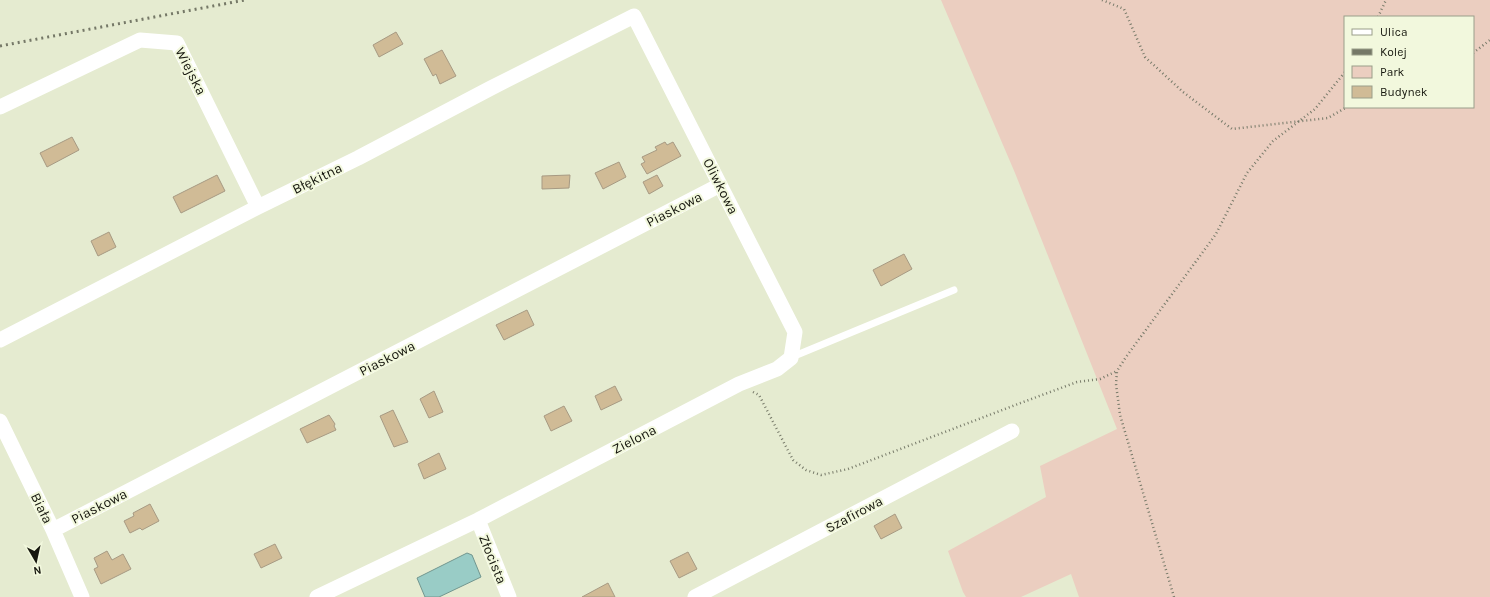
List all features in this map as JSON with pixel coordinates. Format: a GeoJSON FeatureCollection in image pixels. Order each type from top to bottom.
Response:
{"type":"FeatureCollection","features":[{"type":"Feature","properties":{"kind":"street","name":"Oliwkowa"},"geometry":{"type":"LineString","coordinates":[[634,16],[796,332],[791,358]]}},
{"type":"Feature","properties":{"kind":"street","name":"Błękitna"},"geometry":{"type":"LineString","coordinates":[[0,340],[634,16]]}},
{"type":"Feature","properties":{"kind":"street","name":"Wiejska"},"geometry":{"type":"LineString","coordinates":[[0,107],[140,40],[178,43],[258,207]]}},
{"type":"Feature","properties":{"kind":"street","name":"Piaskowa"},"geometry":{"type":"LineString","coordinates":[[53,530],[720,185]]}},
{"type":"Feature","properties":{"kind":"street","name":"Zielona"},"geometry":{"type":"LineString","coordinates":[[317,597],[478,520],[739,384],[777,369],[791,358]]}},
{"type":"Feature","properties":{"kind":"street","name":"Biała"},"geometry":{"type":"LineString","coordinates":[[0,421],[53,530],[82,597]]}},
{"type":"Feature","properties":{"kind":"street","name":"Szafirowa"},"geometry":{"type":"LineString","coordinates":[[695,597],[1012,431]]}},
{"type":"Feature","properties":{"kind":"street","name":"Złocista"},"geometry":{"type":"LineString","coordinates":[[478,520],[509,597]]}},
{"type":"Feature","properties":{"kind":"lane","name":"Zielona"},"geometry":{"type":"LineString","coordinates":[[791,358],[954,290]]}},
{"type":"Feature","properties":{"kind":"path"},"geometry":{"type":"LineString","coordinates":[[1102,0],[1124,8],[1145,57],[1183,92],[1232,129],[1328,118],[1345,108]]}},
{"type":"Feature","properties":{"kind":"path"},"geometry":{"type":"LineString","coordinates":[[1378,16],[1386,0]]}},
{"type":"Feature","properties":{"kind":"path"},"geometry":{"type":"LineString","coordinates":[[1474,52],[1490,40]]}},
{"type":"Feature","properties":{"kind":"path"},"geometry":{"type":"LineString","coordinates":[[1174,597],[1120,415],[1116,384],[1117,372],[1126,357],[1216,234],[1247,173],[1273,142],[1315,109],[1344,73]]}},
{"type":"Feature","properties":{"kind":"path"},"geometry":{"type":"LineString","coordinates":[[739,384],[758,395],[793,460],[806,470],[822,475],[848,469],[1077,382],[1100,379],[1117,372]]}},
{"type":"Feature","properties":{"kind":"green space"},"geometry":{"type":"Polygon","coordinates":[[[941,0],[1490,0],[1490,597],[1079,597],[1071,574],[1021,597],[966,597],[948,551],[1046,497],[1040,466],[1117,429],[1015,173],[941,0]]]}},
{"type":"Feature","properties":{"kind":"water"},"geometry":{"type":"Polygon","coordinates":[[[467,553],[472,555],[481,577],[439,597],[425,597],[417,578],[467,553]]]}},
{"type":"Feature","properties":{"kind":"building"},"geometry":{"type":"Polygon","coordinates":[[[396,32],[403,44],[379,57],[373,45],[396,32]]]}},
{"type":"Feature","properties":{"kind":"building"},"geometry":{"type":"Polygon","coordinates":[[[442,50],[456,76],[440,84],[436,74],[433,76],[424,59],[442,50]]]}},
{"type":"Feature","properties":{"kind":"building"},"geometry":{"type":"Polygon","coordinates":[[[72,137],[79,150],[47,167],[40,153],[72,137]]]}},
{"type":"Feature","properties":{"kind":"building"},"geometry":{"type":"Polygon","coordinates":[[[665,142],[667,145],[673,142],[681,156],[647,174],[641,164],[645,162],[642,157],[657,150],[655,147],[665,142]]]}},
{"type":"Feature","properties":{"kind":"building"},"geometry":{"type":"Polygon","coordinates":[[[619,162],[626,177],[603,189],[595,173],[619,162]]]}},
{"type":"Feature","properties":{"kind":"building"},"geometry":{"type":"Polygon","coordinates":[[[217,175],[225,191],[181,213],[173,197],[217,175]]]}},
{"type":"Feature","properties":{"kind":"building"},"geometry":{"type":"Polygon","coordinates":[[[570,175],[569,188],[542,189],[542,176],[570,175]]]}},
{"type":"Feature","properties":{"kind":"building"},"geometry":{"type":"Polygon","coordinates":[[[657,175],[663,186],[649,194],[643,182],[657,175]]]}},
{"type":"Feature","properties":{"kind":"building"},"geometry":{"type":"Polygon","coordinates":[[[109,232],[116,247],[98,256],[91,241],[109,232]]]}},
{"type":"Feature","properties":{"kind":"building"},"geometry":{"type":"Polygon","coordinates":[[[904,254],[912,269],[881,286],[873,270],[904,254]]]}},
{"type":"Feature","properties":{"kind":"building"},"geometry":{"type":"Polygon","coordinates":[[[527,310],[534,325],[504,340],[496,325],[527,310]]]}},
{"type":"Feature","properties":{"kind":"building"},"geometry":{"type":"Polygon","coordinates":[[[615,386],[622,400],[601,410],[595,396],[615,386]]]}},
{"type":"Feature","properties":{"kind":"building"},"geometry":{"type":"Polygon","coordinates":[[[434,391],[443,412],[429,418],[420,399],[434,391]]]}},
{"type":"Feature","properties":{"kind":"building"},"geometry":{"type":"Polygon","coordinates":[[[564,406],[572,421],[551,431],[544,416],[564,406]]]}},
{"type":"Feature","properties":{"kind":"building"},"geometry":{"type":"Polygon","coordinates":[[[393,410],[408,442],[394,447],[380,416],[393,410]]]}},
{"type":"Feature","properties":{"kind":"building"},"geometry":{"type":"Polygon","coordinates":[[[329,415],[335,424],[334,426],[336,430],[307,443],[300,429],[329,415]]]}},
{"type":"Feature","properties":{"kind":"building"},"geometry":{"type":"Polygon","coordinates":[[[439,453],[446,469],[424,479],[418,464],[439,453]]]}},
{"type":"Feature","properties":{"kind":"building"},"geometry":{"type":"Polygon","coordinates":[[[150,504],[159,521],[142,530],[140,528],[130,533],[124,521],[134,516],[133,513],[150,504]]]}},
{"type":"Feature","properties":{"kind":"building"},"geometry":{"type":"Polygon","coordinates":[[[895,514],[902,528],[881,539],[874,526],[895,514]]]}},
{"type":"Feature","properties":{"kind":"building"},"geometry":{"type":"Polygon","coordinates":[[[275,544],[282,558],[261,568],[254,554],[275,544]]]}},
{"type":"Feature","properties":{"kind":"building"},"geometry":{"type":"Polygon","coordinates":[[[107,551],[112,560],[123,554],[131,569],[101,584],[94,569],[98,567],[94,558],[107,551]]]}},
{"type":"Feature","properties":{"kind":"building"},"geometry":{"type":"Polygon","coordinates":[[[688,552],[697,569],[679,578],[670,561],[688,552]]]}},
{"type":"Feature","properties":{"kind":"building"},"geometry":{"type":"Polygon","coordinates":[[[608,583],[615,597],[582,597],[608,583]]]}},
{"type":"Feature","properties":{"kind":"railway"},"geometry":{"type":"LineString","coordinates":[[0,46],[245,0]]}}]}
